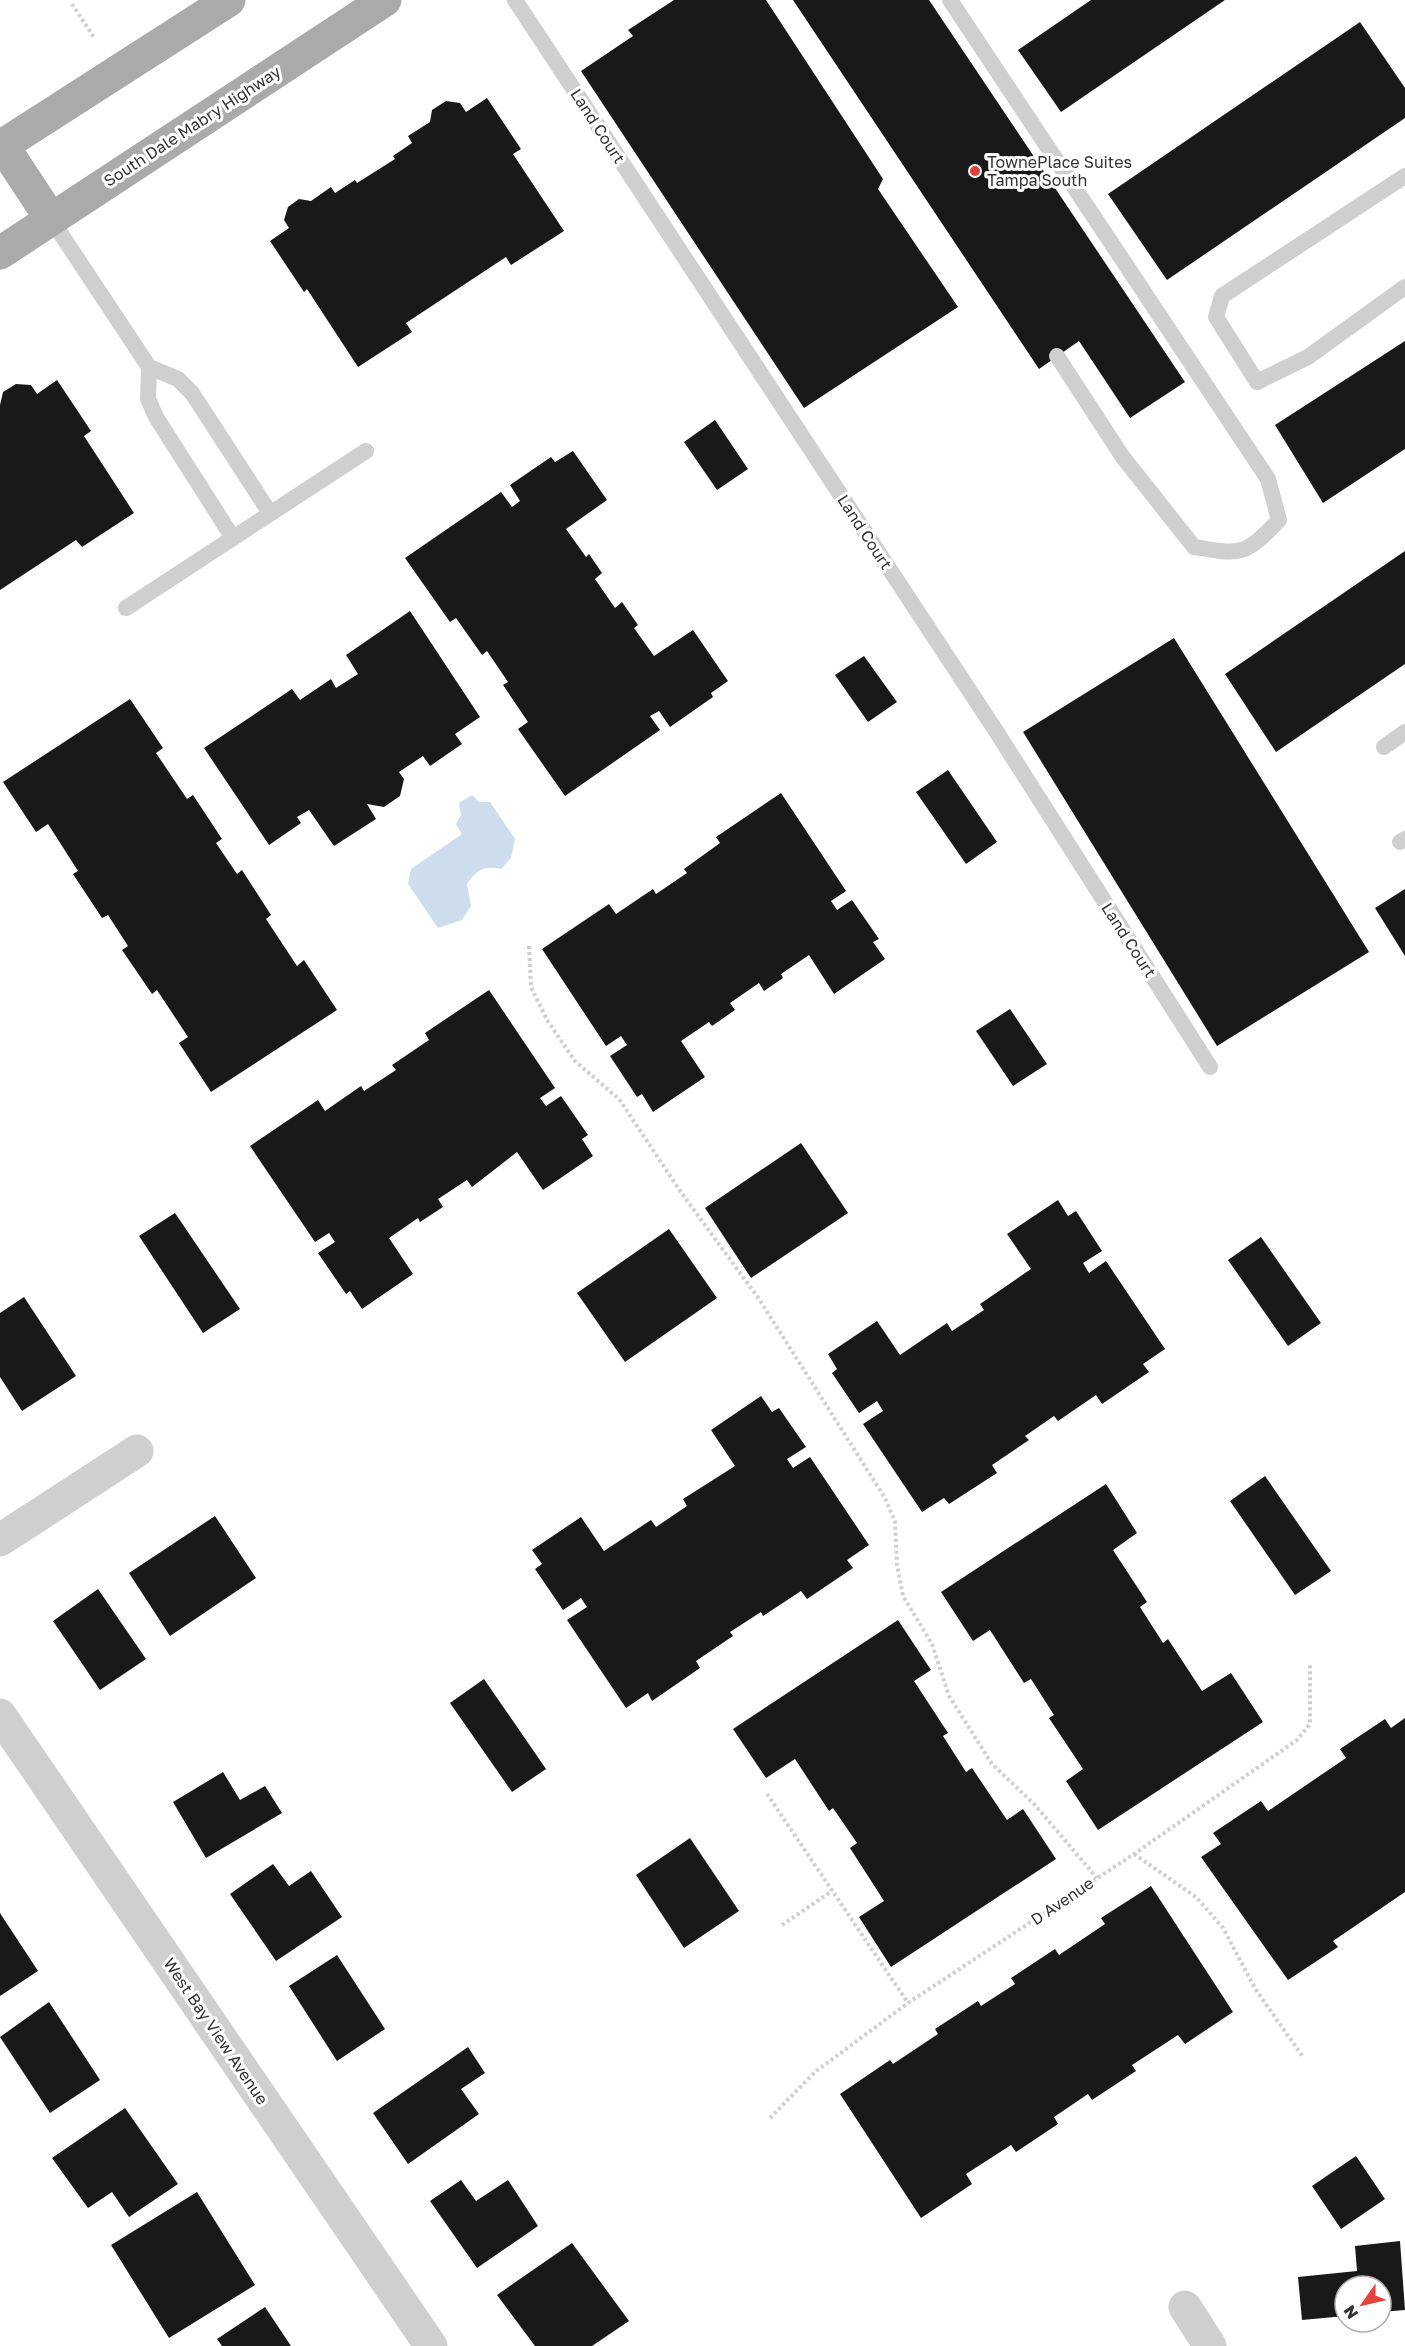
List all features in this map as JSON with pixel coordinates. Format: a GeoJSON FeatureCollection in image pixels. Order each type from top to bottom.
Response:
{"type":"FeatureCollection","features":[{"type":"Feature","properties":{"kind":"main road"},"geometry":{"type":"LineString","coordinates":[[51,219],[1,145],[229,0]]}},
{"type":"Feature","properties":{"kind":"main road","name":"South Dale Mabry Highway"},"geometry":{"type":"LineString","coordinates":[[0,253],[385,0]]}},
{"type":"Feature","properties":{"kind":"street"},"geometry":{"type":"LineString","coordinates":[[0,1540],[137,1451]]}},
{"type":"Feature","properties":{"kind":"street","name":"West Bay View Avenue"},"geometry":{"type":"LineString","coordinates":[[0,1715],[431,2346]]}},
{"type":"Feature","properties":{"kind":"street"},"geometry":{"type":"LineString","coordinates":[[1185,2307],[1210,2346]]}},
{"type":"Feature","properties":{"kind":"lane","name":"Land Court"},"geometry":{"type":"LineString","coordinates":[[515,0],[996,731],[1210,1067]]}},
{"type":"Feature","properties":{"kind":"lane"},"geometry":{"type":"LineString","coordinates":[[950,0],[1268,479],[1279,520],[1260,540],[1236,554],[1194,548],[1122,456],[1057,356]]}},
{"type":"Feature","properties":{"kind":"lane"},"geometry":{"type":"LineString","coordinates":[[1405,176],[1222,296],[1216,317],[1257,382],[1308,357],[1405,287]]}},
{"type":"Feature","properties":{"kind":"lane"},"geometry":{"type":"LineString","coordinates":[[51,219],[149,367],[178,379],[192,393],[270,513]]}},
{"type":"Feature","properties":{"kind":"lane"},"geometry":{"type":"LineString","coordinates":[[149,367],[148,399],[156,417],[233,538]]}},
{"type":"Feature","properties":{"kind":"lane"},"geometry":{"type":"LineString","coordinates":[[126,608],[366,450]]}},
{"type":"Feature","properties":{"kind":"lane"},"geometry":{"type":"LineString","coordinates":[[1384,747],[1405,732]]}},
{"type":"Feature","properties":{"kind":"path"},"geometry":{"type":"LineString","coordinates":[[72,4],[95,39]]}},
{"type":"Feature","properties":{"kind":"path"},"geometry":{"type":"LineString","coordinates":[[529,946],[531,987],[547,1020],[575,1061],[619,1099],[682,1195],[759,1299],[885,1498],[895,1522],[897,1565],[903,1596],[932,1644],[949,1696],[993,1764],[1035,1805],[1097,1878]]}},
{"type":"Feature","properties":{"kind":"path","name":"D Avenue"},"geometry":{"type":"LineString","coordinates":[[770,2118],[815,2072],[908,2003],[1134,1854],[1297,1740],[1310,1725],[1310,1663]]}},
{"type":"Feature","properties":{"kind":"path"},"geometry":{"type":"LineString","coordinates":[[767,1794],[908,2003]]}},
{"type":"Feature","properties":{"kind":"path"},"geometry":{"type":"LineString","coordinates":[[1134,1854],[1196,1897],[1223,1928],[1256,1990],[1303,2056]]}},
{"type":"Feature","properties":{"kind":"path"},"geometry":{"type":"LineString","coordinates":[[782,1925],[832,1891]]}},
{"type":"Feature","properties":{"kind":"water"},"geometry":{"type":"Polygon","coordinates":[[[472,795],[479,802],[490,802],[515,839],[511,858],[501,869],[486,868],[474,875],[467,884],[471,906],[462,920],[438,928],[408,884],[411,869],[462,834],[456,824],[461,815],[459,803],[472,795]]]}},
{"type":"Feature","properties":{"kind":"building"},"geometry":{"type":"Polygon","coordinates":[[[674,0],[766,0],[883,179],[878,189],[958,307],[804,408],[581,71],[633,36],[628,30],[674,0]]]}},
{"type":"Feature","properties":{"kind":"building","name":"TownePlace Suites Tampa South"},"geometry":{"type":"Polygon","coordinates":[[[793,0],[929,0],[1185,382],[1130,418],[1079,341],[1039,369],[793,0]]]}},
{"type":"Feature","properties":{"kind":"building"},"geometry":{"type":"Polygon","coordinates":[[[1091,0],[1225,0],[1061,112],[1018,50],[1091,0]]]}},
{"type":"Feature","properties":{"kind":"building"},"geometry":{"type":"Polygon","coordinates":[[[1360,22],[1405,88],[1405,118],[1167,280],[1108,194],[1360,22]]]}},
{"type":"Feature","properties":{"kind":"building"},"geometry":{"type":"Polygon","coordinates":[[[487,98],[521,149],[513,154],[564,231],[511,265],[506,257],[406,323],[412,332],[358,367],[307,289],[304,292],[270,241],[289,228],[284,220],[288,207],[299,199],[311,201],[331,187],[335,193],[355,180],[357,183],[395,159],[393,156],[412,143],[408,136],[430,122],[432,110],[446,101],[460,103],[466,112],[487,98]]]}},
{"type":"Feature","properties":{"kind":"building"},"geometry":{"type":"Polygon","coordinates":[[[1405,341],[1405,449],[1323,503],[1275,425],[1405,341]]]}},
{"type":"Feature","properties":{"kind":"building"},"geometry":{"type":"Polygon","coordinates":[[[57,380],[91,431],[84,436],[134,513],[82,547],[76,540],[0,590],[0,405],[3,392],[16,384],[31,385],[37,394],[57,380]]]}},
{"type":"Feature","properties":{"kind":"building"},"geometry":{"type":"Polygon","coordinates":[[[715,420],[748,469],[717,490],[684,442],[715,420]]]}},
{"type":"Feature","properties":{"kind":"building"},"geometry":{"type":"Polygon","coordinates":[[[573,451],[607,500],[566,529],[586,557],[589,554],[602,573],[595,579],[615,608],[622,602],[638,625],[634,628],[654,656],[693,630],[728,681],[711,693],[713,697],[670,727],[659,711],[650,716],[660,730],[565,796],[518,729],[528,722],[503,685],[508,682],[487,651],[482,655],[456,618],[450,622],[405,558],[501,492],[512,507],[520,501],[510,485],[551,457],[555,462],[573,451]]]}},
{"type":"Feature","properties":{"kind":"building"},"geometry":{"type":"Polygon","coordinates":[[[1405,551],[1405,664],[1276,752],[1225,674],[1405,551]]]}},
{"type":"Feature","properties":{"kind":"building"},"geometry":{"type":"Polygon","coordinates":[[[410,611],[480,717],[455,734],[462,744],[430,766],[423,756],[399,772],[404,779],[400,796],[384,807],[367,804],[376,819],[334,846],[309,810],[297,817],[301,823],[269,845],[204,748],[292,689],[300,700],[331,679],[336,688],[358,674],[346,655],[410,611]]]}},
{"type":"Feature","properties":{"kind":"building"},"geometry":{"type":"Polygon","coordinates":[[[1174,638],[1369,952],[1217,1046],[1023,732],[1174,638]]]}},
{"type":"Feature","properties":{"kind":"building"},"geometry":{"type":"Polygon","coordinates":[[[864,656],[897,702],[868,722],[835,675],[864,656]]]}},
{"type":"Feature","properties":{"kind":"building"},"geometry":{"type":"Polygon","coordinates":[[[130,699],[163,748],[156,753],[187,799],[193,795],[222,839],[216,843],[237,874],[242,870],[271,915],[266,919],[297,966],[304,960],[337,1010],[211,1092],[179,1043],[188,1037],[157,990],[152,994],[122,950],[128,946],[108,915],[102,918],[73,874],[78,871],[48,824],[36,832],[3,782],[130,699]]]}},
{"type":"Feature","properties":{"kind":"building"},"geometry":{"type":"Polygon","coordinates":[[[948,770],[997,842],[966,864],[916,792],[948,770]]]}},
{"type":"Feature","properties":{"kind":"building"},"geometry":{"type":"Polygon","coordinates":[[[781,793],[846,891],[831,901],[837,910],[852,900],[879,939],[873,942],[885,959],[834,994],[809,955],[781,974],[783,978],[764,991],[759,983],[730,1003],[735,1010],[712,1026],[709,1022],[681,1041],[705,1077],[653,1112],[642,1094],[637,1097],[610,1056],[627,1045],[621,1036],[606,1046],[542,949],[609,904],[616,914],[653,889],[656,894],[687,873],[684,869],[720,843],[716,837],[781,793]]]}},
{"type":"Feature","properties":{"kind":"building"},"geometry":{"type":"Polygon","coordinates":[[[1405,889],[1405,956],[1375,908],[1405,889]]]}},
{"type":"Feature","properties":{"kind":"building"},"geometry":{"type":"Polygon","coordinates":[[[489,990],[555,1088],[540,1098],[546,1106],[561,1096],[588,1135],[582,1139],[593,1156],[543,1190],[517,1152],[472,1187],[467,1180],[438,1199],[443,1207],[420,1222],[418,1218],[389,1238],[413,1274],[362,1309],[350,1291],[346,1294],[318,1253],[335,1242],[329,1233],[315,1242],[250,1146],[318,1100],[325,1111],[361,1086],[364,1091],[396,1070],[392,1065],[429,1040],[425,1033],[489,990]]]}},
{"type":"Feature","properties":{"kind":"building"},"geometry":{"type":"Polygon","coordinates":[[[1010,1009],[1047,1064],[1013,1086],[976,1031],[1010,1009]]]}},
{"type":"Feature","properties":{"kind":"building"},"geometry":{"type":"Polygon","coordinates":[[[801,1143],[848,1213],[751,1278],[705,1208],[801,1143]]]}},
{"type":"Feature","properties":{"kind":"building"},"geometry":{"type":"Polygon","coordinates":[[[1058,1200],[1068,1216],[1076,1211],[1102,1251],[1083,1263],[1089,1273],[1106,1261],[1165,1349],[1143,1364],[1149,1372],[1102,1404],[1096,1395],[1058,1421],[1054,1416],[1025,1436],[1029,1440],[992,1465],[997,1473],[949,1504],[944,1498],[922,1512],[863,1424],[883,1411],[877,1401],[859,1413],[832,1373],[837,1369],[828,1354],[877,1321],[900,1355],[947,1323],[952,1331],[984,1310],[980,1304],[1031,1269],[1007,1234],[1058,1200]]]}},
{"type":"Feature","properties":{"kind":"building"},"geometry":{"type":"Polygon","coordinates":[[[175,1213],[240,1309],[203,1333],[139,1236],[175,1213]]]}},
{"type":"Feature","properties":{"kind":"building"},"geometry":{"type":"Polygon","coordinates":[[[669,1229],[717,1298],[625,1362],[577,1293],[669,1229]]]}},
{"type":"Feature","properties":{"kind":"building"},"geometry":{"type":"Polygon","coordinates":[[[1261,1237],[1321,1323],[1288,1346],[1228,1260],[1261,1237]]]}},
{"type":"Feature","properties":{"kind":"building"},"geometry":{"type":"Polygon","coordinates":[[[24,1297],[76,1376],[22,1411],[0,1377],[0,1313],[24,1297]]]}},
{"type":"Feature","properties":{"kind":"building"},"geometry":{"type":"Polygon","coordinates":[[[761,1396],[772,1412],[779,1408],[806,1447],[787,1459],[793,1468],[810,1457],[869,1545],[847,1560],[853,1568],[807,1599],[801,1591],[763,1616],[761,1612],[730,1632],[733,1636],[696,1661],[700,1668],[652,1701],[648,1693],[626,1708],[567,1620],[587,1607],[581,1598],[563,1610],[535,1569],[542,1564],[532,1550],[581,1517],[604,1551],[651,1520],[656,1527],[687,1506],[683,1499],[735,1466],[711,1430],[761,1396]]]}},
{"type":"Feature","properties":{"kind":"building"},"geometry":{"type":"Polygon","coordinates":[[[1265,1476],[1331,1571],[1295,1595],[1230,1501],[1265,1476]]]}},
{"type":"Feature","properties":{"kind":"building"},"geometry":{"type":"Polygon","coordinates":[[[1106,1484],[1137,1533],[1113,1550],[1147,1602],[1140,1607],[1163,1643],[1168,1639],[1202,1691],[1231,1673],[1263,1722],[1098,1830],[1066,1781],[1083,1769],[1049,1718],[1054,1715],[1031,1679],[1024,1683],[990,1630],[973,1641],[941,1592],[1106,1484]]]}},
{"type":"Feature","properties":{"kind":"building"},"geometry":{"type":"Polygon","coordinates":[[[215,1516],[256,1578],[170,1636],[129,1573],[215,1516]]]}},
{"type":"Feature","properties":{"kind":"building"},"geometry":{"type":"Polygon","coordinates":[[[98,1589],[146,1659],[100,1690],[53,1621],[98,1589]]]}},
{"type":"Feature","properties":{"kind":"building"},"geometry":{"type":"Polygon","coordinates":[[[898,1620],[931,1670],[914,1681],[948,1733],[943,1736],[966,1772],[972,1768],[1007,1820],[1023,1809],[1056,1859],[891,1967],[859,1917],[884,1901],[850,1848],[857,1843],[833,1808],[829,1811],[795,1759],[766,1778],[733,1729],[898,1620]]]}},
{"type":"Feature","properties":{"kind":"building"},"geometry":{"type":"Polygon","coordinates":[[[484,1679],[546,1769],[512,1792],[450,1703],[484,1679]]]}},
{"type":"Feature","properties":{"kind":"building"},"geometry":{"type":"Polygon","coordinates":[[[1405,1718],[1405,1892],[1333,1941],[1338,1947],[1288,1980],[1201,1857],[1221,1844],[1213,1833],[1261,1801],[1268,1811],[1346,1758],[1340,1749],[1385,1719],[1391,1728],[1405,1718]]]}},
{"type":"Feature","properties":{"kind":"building"},"geometry":{"type":"Polygon","coordinates":[[[223,1772],[240,1800],[265,1786],[282,1813],[206,1858],[173,1802],[223,1772]]]}},
{"type":"Feature","properties":{"kind":"building"},"geometry":{"type":"Polygon","coordinates":[[[690,1838],[739,1911],[684,1948],[636,1875],[690,1838]]]}},
{"type":"Feature","properties":{"kind":"building"},"geometry":{"type":"Polygon","coordinates":[[[273,1864],[289,1886],[311,1871],[342,1917],[276,1961],[230,1894],[273,1864]]]}},
{"type":"Feature","properties":{"kind":"building"},"geometry":{"type":"Polygon","coordinates":[[[1151,1886],[1233,2012],[1185,2044],[1178,2035],[1132,2065],[1136,2071],[1092,2100],[1088,2094],[1054,2117],[1058,2124],[1016,2152],[1011,2145],[966,2174],[972,2184],[921,2218],[840,2094],[890,2060],[893,2064],[938,2034],[935,2029],[978,2001],[981,2006],[1015,1984],[1011,1978],[1055,1949],[1059,1955],[1105,1924],[1101,1918],[1151,1886]]]}},
{"type":"Feature","properties":{"kind":"building"},"geometry":{"type":"Polygon","coordinates":[[[0,1913],[38,1971],[0,1996],[0,1913]]]}},
{"type":"Feature","properties":{"kind":"building"},"geometry":{"type":"Polygon","coordinates":[[[337,1955],[385,2029],[337,2061],[289,1986],[337,1955]]]}},
{"type":"Feature","properties":{"kind":"building"},"geometry":{"type":"Polygon","coordinates":[[[49,2002],[100,2080],[50,2113],[0,2037],[49,2002]]]}},
{"type":"Feature","properties":{"kind":"building"},"geometry":{"type":"Polygon","coordinates":[[[468,2047],[485,2073],[461,2089],[479,2114],[408,2164],[373,2113],[468,2047]]]}},
{"type":"Feature","properties":{"kind":"building"},"geometry":{"type":"Polygon","coordinates":[[[125,2108],[178,2184],[129,2217],[112,2192],[88,2208],[52,2158],[125,2108]]]}},
{"type":"Feature","properties":{"kind":"building"},"geometry":{"type":"Polygon","coordinates":[[[1356,2156],[1385,2199],[1341,2229],[1312,2186],[1356,2156]]]}},
{"type":"Feature","properties":{"kind":"building"},"geometry":{"type":"Polygon","coordinates":[[[461,2180],[476,2201],[508,2180],[538,2226],[477,2268],[430,2201],[461,2180]]]}},
{"type":"Feature","properties":{"kind":"building"},"geometry":{"type":"Polygon","coordinates":[[[197,2192],[255,2285],[169,2338],[111,2245],[197,2192]]]}},
{"type":"Feature","properties":{"kind":"building"},"geometry":{"type":"Polygon","coordinates":[[[1400,2241],[1405,2310],[1393,2311],[1393,2274],[1333,2274],[1333,2317],[1302,2320],[1298,2277],[1357,2271],[1355,2246],[1400,2241]]]}},
{"type":"Feature","properties":{"kind":"building"},"geometry":{"type":"Polygon","coordinates":[[[572,2243],[629,2321],[592,2346],[535,2346],[497,2295],[572,2243]]]}},
{"type":"Feature","properties":{"kind":"building"},"geometry":{"type":"Polygon","coordinates":[[[265,2307],[291,2346],[222,2346],[217,2339],[265,2307]]]}},
{"type":"Feature","properties":{"kind":"place","name":"TownePlace Suites Tampa South"},"geometry":{"type":"Point","coordinates":[975,171]}}]}
